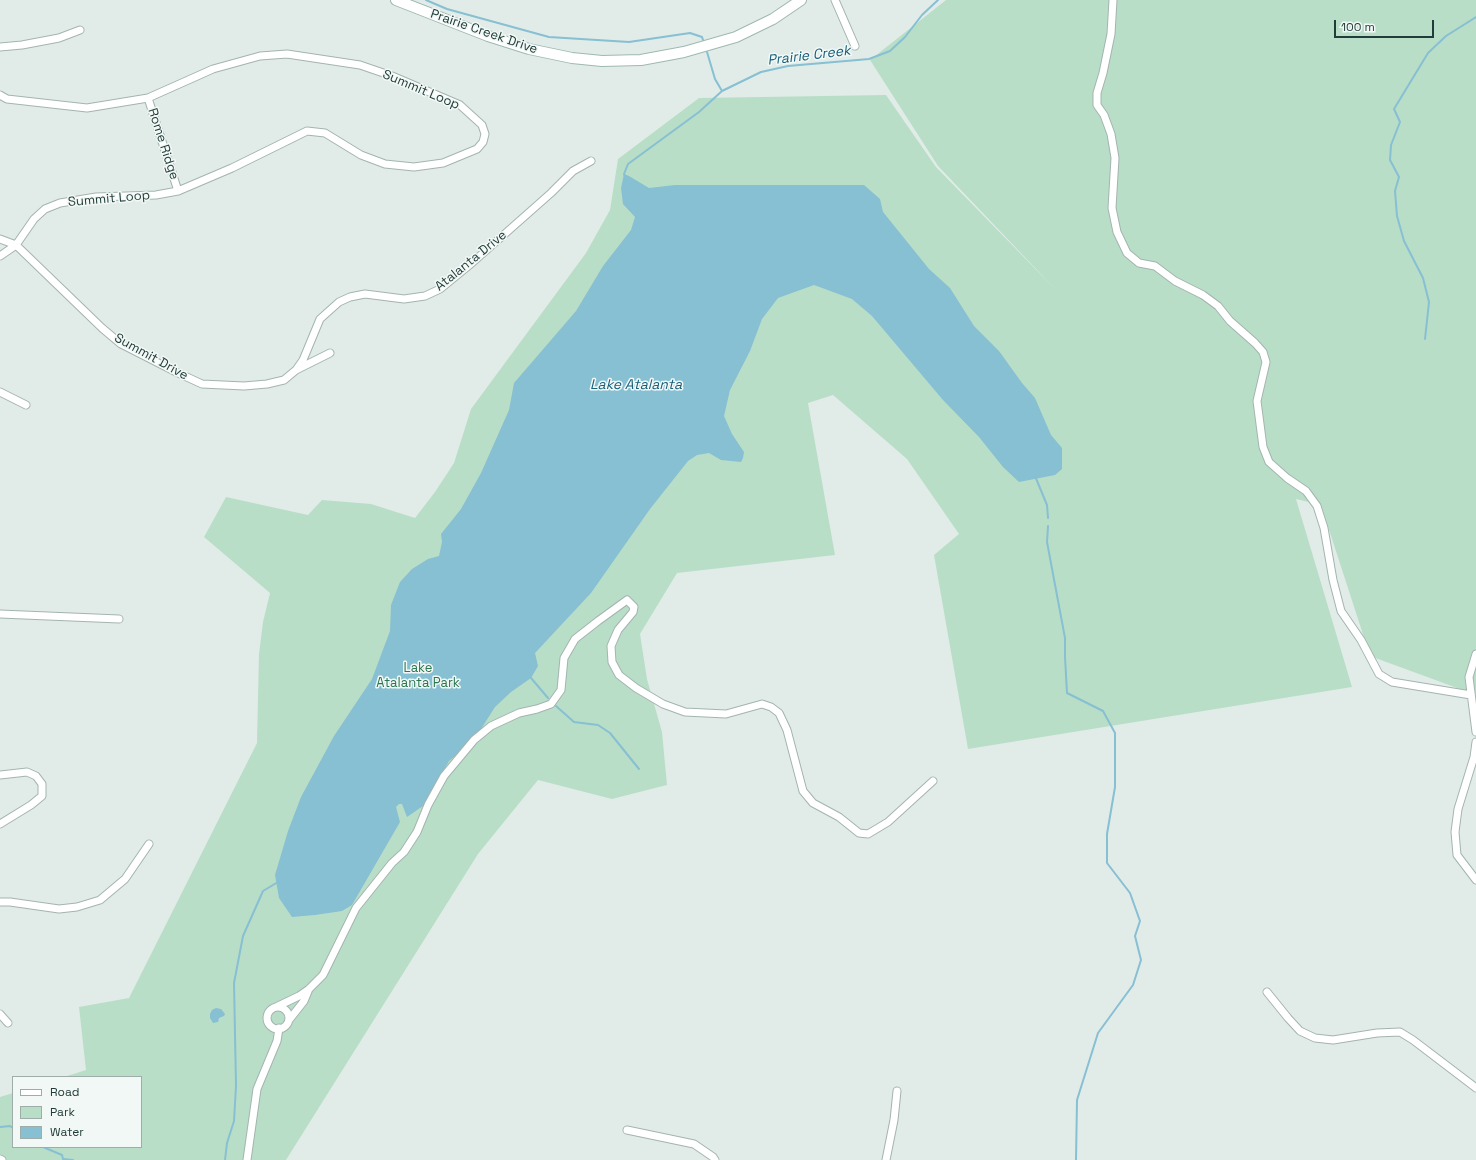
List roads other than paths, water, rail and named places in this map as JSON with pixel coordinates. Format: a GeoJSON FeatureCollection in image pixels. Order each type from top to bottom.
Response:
{"type":"FeatureCollection","features":[{"type":"Feature","properties":{"kind":"main road","name":"Prairie Creek Drive"},"geometry":{"type":"LineString","coordinates":[[396,0],[488,36],[529,49],[572,58],[602,61],[641,60],[684,52],[736,37],[773,19],[801,0]]}},
{"type":"Feature","properties":{"kind":"street"},"geometry":{"type":"LineString","coordinates":[[835,0],[855,46]]}},
{"type":"Feature","properties":{"kind":"street"},"geometry":{"type":"LineString","coordinates":[[1113,0],[1111,34],[1103,73],[1097,93],[1097,105],[1104,116],[1111,134],[1116,158],[1112,208],[1117,232],[1127,253],[1138,263],[1154,266],[1175,281],[1203,295],[1218,306],[1230,321],[1263,352],[1266,362],[1258,402],[1263,448],[1269,462],[1287,478],[1306,491],[1317,506],[1324,528],[1333,580],[1341,610],[1361,640],[1379,674],[1392,682],[1471,695]]}},
{"type":"Feature","properties":{"kind":"street"},"geometry":{"type":"LineString","coordinates":[[0,46],[22,45],[58,38],[80,30]]}},
{"type":"Feature","properties":{"kind":"street","name":"Summit Loop"},"geometry":{"type":"LineString","coordinates":[[0,95],[6,98],[87,108],[148,98],[213,69],[260,56],[287,54],[360,65],[392,76],[460,105],[482,125],[485,134],[483,142],[477,150],[443,163],[414,167],[384,164],[361,155],[324,133],[307,131],[232,168],[178,191],[156,195],[96,197],[60,203],[45,209],[34,219],[16,245]]}},
{"type":"Feature","properties":{"kind":"street","name":"Rome Ridge"},"geometry":{"type":"LineString","coordinates":[[148,98],[178,191]]}},
{"type":"Feature","properties":{"kind":"street","name":"Atalanta Drive"},"geometry":{"type":"LineString","coordinates":[[296,370],[303,360],[320,319],[339,302],[350,297],[365,294],[404,299],[425,296],[440,288],[491,246],[573,171],[591,161]]}},
{"type":"Feature","properties":{"kind":"street","name":"Summit Drive"},"geometry":{"type":"LineString","coordinates":[[0,239],[16,245],[102,328],[121,344],[202,384],[244,386],[267,384],[284,380],[296,370],[330,353]]}},
{"type":"Feature","properties":{"kind":"street"},"geometry":{"type":"LineString","coordinates":[[0,256],[16,245]]}},
{"type":"Feature","properties":{"kind":"street"},"geometry":{"type":"LineString","coordinates":[[0,392],[26,405]]}},
{"type":"Feature","properties":{"kind":"street"},"geometry":{"type":"LineString","coordinates":[[309,989],[285,1026],[275,1028],[270,1024],[268,1017],[270,1011],[299,996],[309,989],[323,975],[356,908],[392,863],[404,852],[416,832],[428,805],[441,782],[474,740],[491,726],[519,713],[551,704],[561,690],[564,658],[575,639],[598,620],[627,600],[634,607],[633,612],[618,630],[611,646],[612,662],[619,675],[636,688],[663,704],[685,712],[726,714],[762,704],[771,707],[779,713],[787,730],[803,791],[813,803],[839,817],[859,833],[868,834],[888,822],[933,781]]}},
{"type":"Feature","properties":{"kind":"street"},"geometry":{"type":"LineString","coordinates":[[0,614],[119,619]]}},
{"type":"Feature","properties":{"kind":"street"},"geometry":{"type":"LineString","coordinates":[[1476,654],[1470,677],[1476,732]]}},
{"type":"Feature","properties":{"kind":"street"},"geometry":{"type":"LineString","coordinates":[[1476,742],[1474,757],[1458,809],[1455,832],[1457,855],[1476,880]]}},
{"type":"Feature","properties":{"kind":"street"},"geometry":{"type":"LineString","coordinates":[[0,776],[27,772],[36,776],[42,784],[42,796],[0,824]]}},
{"type":"Feature","properties":{"kind":"street"},"geometry":{"type":"LineString","coordinates":[[0,902],[59,909],[77,907],[100,900],[125,879],[149,844]]}},
{"type":"Feature","properties":{"kind":"street"},"geometry":{"type":"LineString","coordinates":[[1267,992],[1300,1031],[1314,1038],[1333,1040],[1377,1033],[1400,1032],[1413,1040],[1476,1088]]}},
{"type":"Feature","properties":{"kind":"street"},"geometry":{"type":"LineString","coordinates":[[276,1008],[283,1008],[286,1010],[289,1020]]}},
{"type":"Feature","properties":{"kind":"street"},"geometry":{"type":"LineString","coordinates":[[0,1014],[8,1023]]}},
{"type":"Feature","properties":{"kind":"street"},"geometry":{"type":"LineString","coordinates":[[247,1160],[257,1089],[277,1041],[278,1028]]}},
{"type":"Feature","properties":{"kind":"street"},"geometry":{"type":"LineString","coordinates":[[886,1160],[894,1120],[897,1091]]}},
{"type":"Feature","properties":{"kind":"street"},"geometry":{"type":"LineString","coordinates":[[627,1130],[694,1144],[713,1157],[714,1160]]}},
{"type":"Feature","properties":{"kind":"water","name":"Lake Atalanta"},"geometry":{"type":"Polygon","coordinates":[[[624,174],[649,188],[675,185],[864,185],[880,199],[883,212],[929,269],[950,288],[974,326],[999,351],[1035,398],[1051,435],[1062,448],[1062,469],[1055,475],[1019,482],[1003,467],[979,437],[943,400],[872,316],[852,299],[814,285],[778,298],[762,319],[750,351],[730,390],[724,416],[732,434],[744,452],[741,462],[721,460],[709,453],[697,455],[688,461],[650,509],[591,593],[535,653],[538,666],[531,678],[511,692],[495,707],[474,740],[449,761],[423,806],[407,817],[402,804],[399,804],[396,807],[400,822],[352,905],[342,911],[292,917],[279,898],[275,875],[288,831],[301,797],[334,736],[372,679],[390,631],[391,605],[400,582],[412,569],[428,559],[439,556],[442,542],[441,534],[461,509],[481,473],[509,410],[514,383],[576,311],[603,266],[631,230],[635,217],[623,204],[621,188],[624,174]]]}},
{"type":"Feature","properties":{"kind":"water"},"geometry":{"type":"Polygon","coordinates":[[[216,1008],[221,1009],[225,1014],[219,1018],[218,1022],[213,1023],[210,1018],[210,1014],[212,1010],[216,1008]]]}},
{"type":"Feature","properties":{"kind":"waterway"},"geometry":{"type":"LineString","coordinates":[[426,0],[447,9],[549,37],[629,42],[690,33],[702,37],[703,40]]}},
{"type":"Feature","properties":{"kind":"waterway","name":"Prairie Creek"},"geometry":{"type":"LineString","coordinates":[[625,177],[624,174],[628,164],[699,112],[722,91],[761,72],[788,66],[869,59],[890,51],[905,37],[922,15],[938,0]]}},
{"type":"Feature","properties":{"kind":"waterway"},"geometry":{"type":"LineString","coordinates":[[1425,339],[1429,302],[1423,278],[1404,241],[1397,216],[1395,191],[1399,177],[1390,160],[1391,145],[1400,122],[1394,109],[1428,53],[1446,36],[1476,17]]}},
{"type":"Feature","properties":{"kind":"waterway"},"geometry":{"type":"LineString","coordinates":[[707,52],[715,79],[722,91]]}},
{"type":"Feature","properties":{"kind":"waterway"},"geometry":{"type":"LineString","coordinates":[[1035,476],[1047,505],[1048,518]]}},
{"type":"Feature","properties":{"kind":"waterway"},"geometry":{"type":"LineString","coordinates":[[1048,526],[1047,542],[1065,638],[1067,693],[1103,711],[1115,733],[1115,787],[1107,834],[1107,863],[1130,893],[1140,921],[1135,936],[1141,960],[1133,985],[1098,1033],[1077,1100],[1076,1160]]}},
{"type":"Feature","properties":{"kind":"waterway"},"geometry":{"type":"LineString","coordinates":[[531,678],[548,698]]}},
{"type":"Feature","properties":{"kind":"waterway"},"geometry":{"type":"LineString","coordinates":[[556,706],[574,722],[598,725],[610,733],[639,769]]}},
{"type":"Feature","properties":{"kind":"waterway"},"geometry":{"type":"LineString","coordinates":[[225,1160],[227,1143],[234,1121],[236,1086],[234,983],[243,936],[263,891],[278,882]]}},
{"type":"Feature","properties":{"kind":"waterway"},"geometry":{"type":"LineString","coordinates":[[0,1127],[10,1126],[12,1127]]}},
{"type":"Feature","properties":{"kind":"waterway"},"geometry":{"type":"LineString","coordinates":[[45,1148],[62,1155],[63,1159],[73,1160]]}},
{"type":"Feature","properties":{"kind":"park label","name":"Lake Atalanta Park"},"geometry":{"type":"Point","coordinates":[418,676]}}]}
